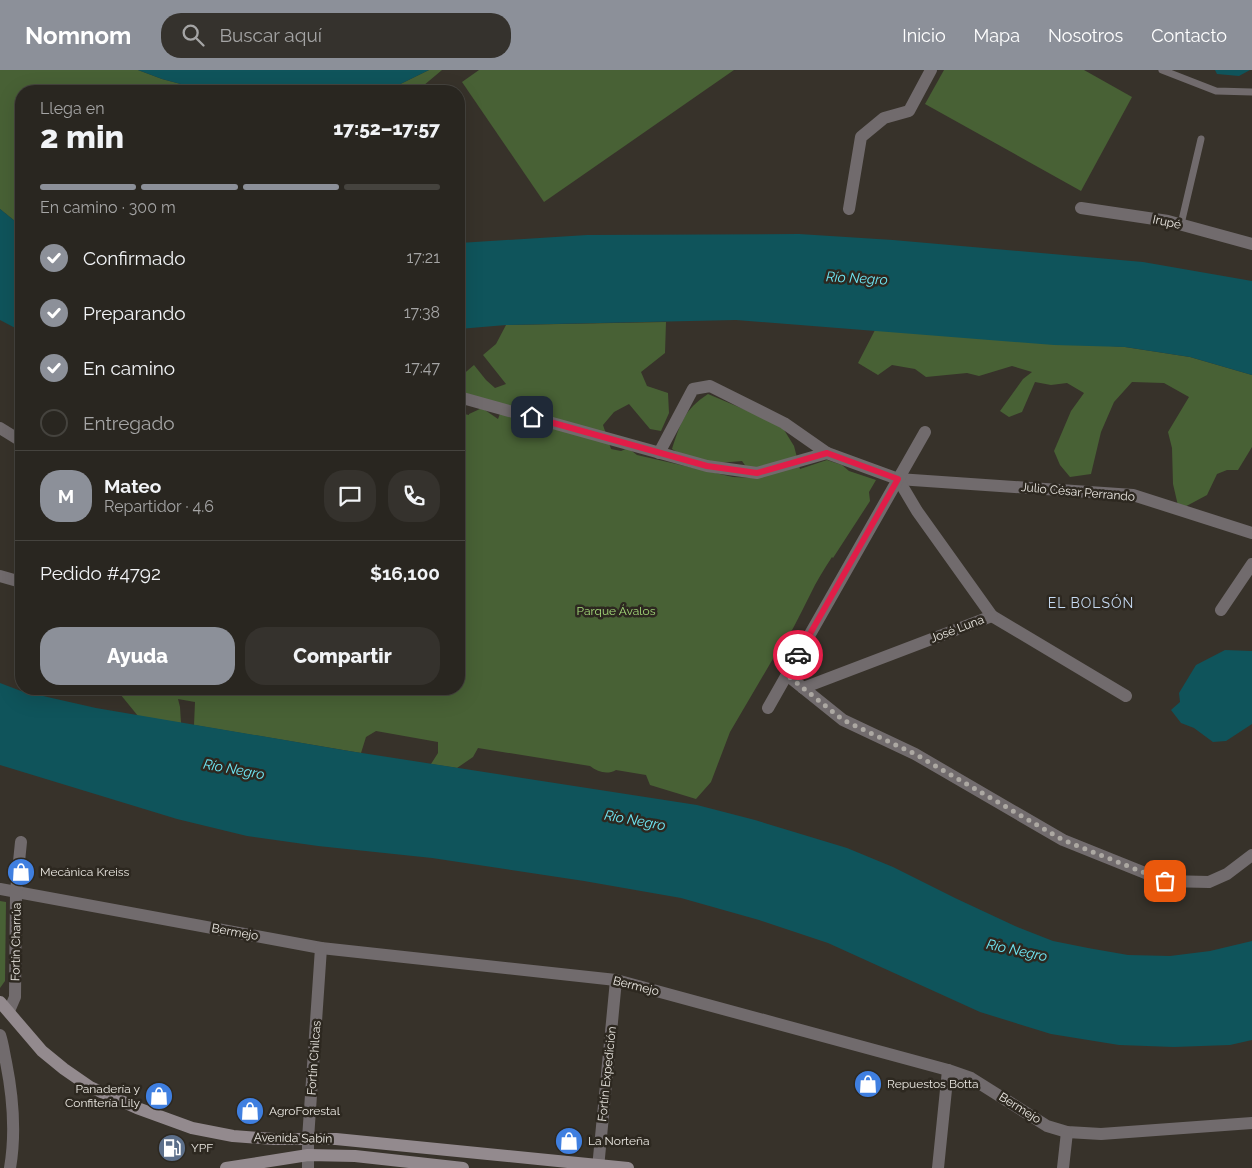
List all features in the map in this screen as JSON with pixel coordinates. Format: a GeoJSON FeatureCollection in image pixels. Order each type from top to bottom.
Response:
{"type":"FeatureCollection","features":[{"type":"Feature","properties":{"kind":"main road","name":"Avenida Sabín"},"geometry":{"type":"LineString","coordinates":[[0,1002],[42,1051],[90,1087],[137,1108],[192,1128],[233,1136],[274,1139],[336,1139],[628,1168]]}},
{"type":"Feature","properties":{"kind":"main road","name":"Avenida Sabín"},"geometry":{"type":"LineString","coordinates":[[226,1168],[308,1155],[354,1156],[464,1168]]}},
{"type":"Feature","properties":{"kind":"street"},"geometry":{"type":"LineString","coordinates":[[849,208],[861,136],[884,118],[910,111],[931,70]]}},
{"type":"Feature","properties":{"kind":"street","name":"Irupé"},"geometry":{"type":"LineString","coordinates":[[1081,208],[1168,221],[1252,244]]}},
{"type":"Feature","properties":{"kind":"street","name":"Julio César Perrando"},"geometry":{"type":"LineString","coordinates":[[659,453],[693,389],[710,386],[784,423],[827,453],[898,479],[1133,495],[1252,533]]}},
{"type":"Feature","properties":{"kind":"street"},"geometry":{"type":"LineString","coordinates":[[465,399],[707,466],[757,473],[827,453]]}},
{"type":"Feature","properties":{"kind":"street"},"geometry":{"type":"LineString","coordinates":[[0,428],[15,437]]}},
{"type":"Feature","properties":{"kind":"street"},"geometry":{"type":"LineString","coordinates":[[768,708],[925,432]]}},
{"type":"Feature","properties":{"kind":"street"},"geometry":{"type":"LineString","coordinates":[[898,479],[917,511],[992,616]]}},
{"type":"Feature","properties":{"kind":"street"},"geometry":{"type":"LineString","coordinates":[[1221,610],[1252,564]]}},
{"type":"Feature","properties":{"kind":"street"},"geometry":{"type":"LineString","coordinates":[[0,576],[15,580]]}},
{"type":"Feature","properties":{"kind":"street","name":"José Luna"},"geometry":{"type":"LineString","coordinates":[[803,688],[992,616],[1126,696]]}},
{"type":"Feature","properties":{"kind":"street"},"geometry":{"type":"LineString","coordinates":[[787,675],[843,720],[915,754],[1063,840],[1165,881],[1209,882],[1227,874],[1252,855]]}},
{"type":"Feature","properties":{"kind":"street","name":"Fortín Charrúa"},"geometry":{"type":"LineString","coordinates":[[9,1011],[15,996],[16,891],[21,842]]}},
{"type":"Feature","properties":{"kind":"street","name":"Bermejo"},"geometry":{"type":"LineString","coordinates":[[0,889],[321,948],[616,980],[948,1070],[971,1078],[1047,1126],[1067,1132],[1101,1134],[1252,1123]]}},
{"type":"Feature","properties":{"kind":"street","name":"Fortín Chilcas"},"geometry":{"type":"LineString","coordinates":[[308,1168],[308,1139],[321,948]]}},
{"type":"Feature","properties":{"kind":"street","name":"Fortín Expedición"},"geometry":{"type":"LineString","coordinates":[[598,1166],[616,980]]}},
{"type":"Feature","properties":{"kind":"street"},"geometry":{"type":"LineString","coordinates":[[0,1035],[13,1108],[13,1147],[10,1168]]}},
{"type":"Feature","properties":{"kind":"street"},"geometry":{"type":"LineString","coordinates":[[938,1168],[948,1070]]}},
{"type":"Feature","properties":{"kind":"street"},"geometry":{"type":"LineString","coordinates":[[1063,1168],[1067,1132]]}},
{"type":"Feature","properties":{"kind":"lane"},"geometry":{"type":"LineString","coordinates":[[1162,70],[1216,90],[1252,92]]}},
{"type":"Feature","properties":{"kind":"lane"},"geometry":{"type":"LineString","coordinates":[[1180,224],[1201,139]]}},
{"type":"Feature","properties":{"kind":"green space"},"geometry":{"type":"Polygon","coordinates":[[[0,70],[138,70],[184,85],[15,85],[15,221],[0,209],[0,70]]]}},
{"type":"Feature","properties":{"kind":"green space"},"geometry":{"type":"Polygon","coordinates":[[[429,70],[442,70],[424,85],[398,85],[429,70]]]}},
{"type":"Feature","properties":{"kind":"green space"},"geometry":{"type":"Polygon","coordinates":[[[479,70],[734,70],[544,202],[462,82],[479,70]]]}},
{"type":"Feature","properties":{"kind":"green space"},"geometry":{"type":"Polygon","coordinates":[[[944,70],[1084,70],[1132,97],[1081,191],[925,104],[944,70]]]}},
{"type":"Feature","properties":{"kind":"green space","name":"Parque Ávalos"},"geometry":{"type":"Polygon","coordinates":[[[666,322],[665,353],[641,372],[647,386],[668,393],[669,413],[661,431],[650,429],[629,404],[614,412],[603,425],[611,449],[621,451],[628,448],[637,455],[733,477],[754,478],[742,461],[719,463],[692,461],[672,449],[684,417],[688,411],[708,394],[781,425],[794,446],[800,469],[827,460],[842,465],[849,471],[876,480],[869,492],[870,501],[820,576],[790,635],[774,657],[730,732],[711,782],[696,799],[650,785],[646,775],[616,770],[603,772],[590,766],[478,748],[473,757],[457,768],[431,764],[438,753],[438,742],[376,731],[366,737],[361,753],[194,725],[195,702],[178,699],[181,723],[138,716],[121,695],[465,695],[465,414],[469,415],[482,408],[498,419],[501,411],[467,396],[465,391],[465,373],[474,365],[495,388],[506,384],[483,355],[496,344],[506,325],[666,322]]]}},
{"type":"Feature","properties":{"kind":"green space"},"geometry":{"type":"Polygon","coordinates":[[[875,330],[1125,347],[1190,357],[1252,375],[1252,447],[1238,470],[1227,470],[1217,474],[1207,495],[1179,510],[1173,484],[1172,448],[1168,432],[1189,397],[1164,383],[1132,382],[1114,402],[1101,432],[1091,474],[1070,477],[1060,465],[1054,451],[1071,411],[1084,393],[1067,383],[1051,385],[1035,382],[1022,412],[1009,417],[1000,411],[1023,379],[1032,372],[1012,366],[979,376],[967,373],[926,377],[915,369],[892,365],[878,375],[858,363],[875,330]]]}},
{"type":"Feature","properties":{"kind":"green space"},"geometry":{"type":"Polygon","coordinates":[[[0,901],[6,902],[5,981],[0,988],[0,901]]]}},
{"type":"Feature","properties":{"kind":"water"},"geometry":{"type":"Polygon","coordinates":[[[138,70],[429,70],[398,85],[184,85],[138,70]]]}},
{"type":"Feature","properties":{"kind":"water"},"geometry":{"type":"Polygon","coordinates":[[[1215,70],[1250,70],[1239,76],[1217,74],[1215,70]]]}},
{"type":"Feature","properties":{"kind":"water"},"geometry":{"type":"Polygon","coordinates":[[[0,209],[15,221],[15,328],[0,320],[0,209]]]}},
{"type":"Feature","properties":{"kind":"water","name":"Río Negro"},"geometry":{"type":"Polygon","coordinates":[[[799,234],[893,240],[1143,262],[1252,281],[1252,375],[1190,357],[1125,347],[1054,345],[736,320],[506,325],[465,328],[465,243],[587,235],[799,234]]]}},
{"type":"Feature","properties":{"kind":"water"},"geometry":{"type":"Polygon","coordinates":[[[1225,650],[1252,651],[1252,724],[1226,741],[1213,742],[1194,728],[1181,723],[1171,710],[1180,702],[1179,693],[1196,665],[1225,650]]]}},
{"type":"Feature","properties":{"kind":"water","name":"Río Negro"},"geometry":{"type":"Polygon","coordinates":[[[0,683],[15,689],[15,695],[39,695],[96,708],[349,751],[697,805],[755,820],[847,848],[893,867],[1015,926],[1053,941],[1128,955],[1170,956],[1210,951],[1252,941],[1252,1040],[1230,1045],[1174,1047],[1119,1045],[1051,1034],[980,1012],[828,943],[759,920],[681,898],[432,858],[318,846],[247,836],[177,819],[0,765],[0,683]]]}},
{"type":"Feature","properties":{"kind":"way so far"},"geometry":{"type":"LineString","coordinates":[[798,655],[787,675],[843,720],[915,754],[1063,840],[1165,881]]}},
{"type":"Feature","properties":{"kind":"place","name":"Mecánica Kreiss"},"geometry":{"type":"Point","coordinates":[21,872]}},
{"type":"Feature","properties":{"kind":"place","name":"Repuestos Botta"},"geometry":{"type":"Point","coordinates":[868,1084]}},
{"type":"Feature","properties":{"kind":"place","name":"Panadería y Confitería Lily"},"geometry":{"type":"Point","coordinates":[159,1096]}},
{"type":"Feature","properties":{"kind":"place","name":"AgroForestal"},"geometry":{"type":"Point","coordinates":[250,1111]}},
{"type":"Feature","properties":{"kind":"place","name":"La Norteña"},"geometry":{"type":"Point","coordinates":[569,1141]}},
{"type":"Feature","properties":{"kind":"place","name":"YPF"},"geometry":{"type":"Point","coordinates":[172,1148]}},
{"type":"Feature","properties":{"kind":"district","name":"EL BOLSÓN"},"geometry":{"type":"Point","coordinates":[1091,603]}},
{"type":"Feature","properties":{"kind":"route"},"geometry":{"type":"LineString","coordinates":[[532,417],[707,466],[757,473],[827,453],[898,479],[798,655]]}}]}
